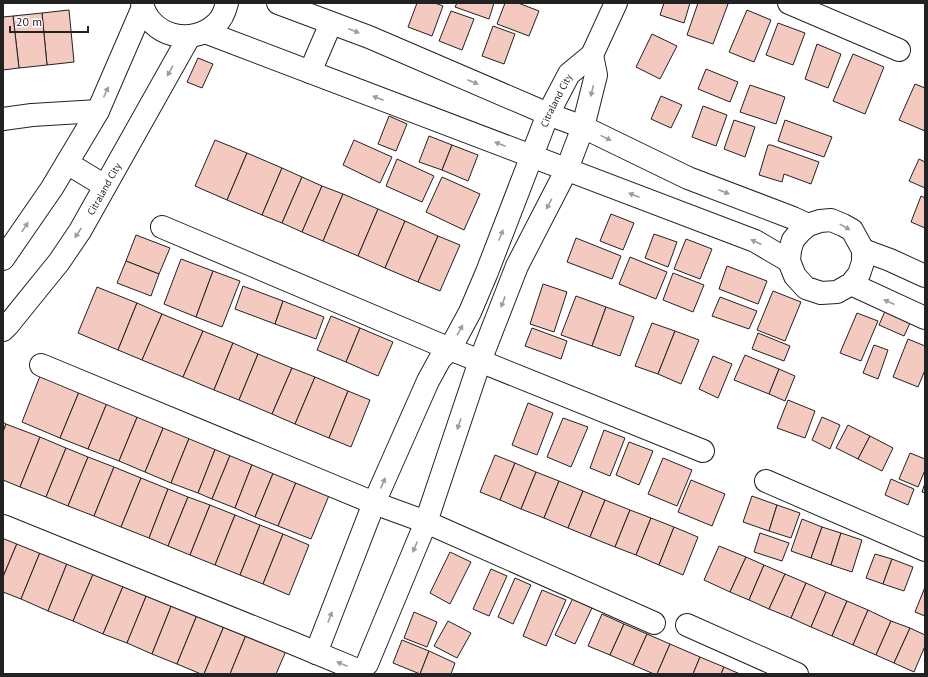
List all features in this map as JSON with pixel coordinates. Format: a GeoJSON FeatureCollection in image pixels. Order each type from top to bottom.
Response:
{"type":"FeatureCollection","features":[{"type":"Feature","properties":{"kind":"street","name":"Citraland City"},"geometry":{"type":"LineString","coordinates":[[3,330],[59,262],[80,231],[105,186],[197,34],[217,24],[225,12],[227,3]]}},
{"type":"Feature","properties":{"kind":"street"},"geometry":{"type":"LineString","coordinates":[[278,3],[369,37],[548,114],[583,127],[688,178],[808,225]]}},
{"type":"Feature","properties":{"kind":"street","name":"Citraland City"},"geometry":{"type":"LineString","coordinates":[[316,653],[374,503],[428,381],[440,359],[450,349],[470,312],[548,114],[569,74],[592,55],[616,3]]}},
{"type":"Feature","properties":{"kind":"street"},"geometry":{"type":"LineString","coordinates":[[789,3],[899,50]]}},
{"type":"Feature","properties":{"kind":"street"},"geometry":{"type":"LineString","coordinates":[[143,5],[150,20],[161,29],[174,36],[197,34],[310,72],[755,241],[790,261]]}},
{"type":"Feature","properties":{"kind":"street"},"geometry":{"type":"LineString","coordinates":[[3,259],[52,188],[98,111],[143,5]]}},
{"type":"Feature","properties":{"kind":"street"},"geometry":{"type":"LineString","coordinates":[[310,72],[331,23]]}},
{"type":"Feature","properties":{"kind":"street"},"geometry":{"type":"LineString","coordinates":[[3,526],[355,669],[362,669],[367,664],[426,522],[480,361],[517,266],[567,169],[583,127],[596,75],[592,55]]}},
{"type":"Feature","properties":{"kind":"street"},"geometry":{"type":"LineString","coordinates":[[3,119],[32,115],[98,111]]}},
{"type":"Feature","properties":{"kind":"street"},"geometry":{"type":"LineString","coordinates":[[67,163],[105,186]]}},
{"type":"Feature","properties":{"kind":"street"},"geometry":{"type":"LineString","coordinates":[[831,220],[852,230],[863,250],[863,262],[859,274],[851,284],[837,292],[821,293],[806,288],[795,276],[790,261],[790,250],[794,240],[808,225],[831,220]]}},
{"type":"Feature","properties":{"kind":"street"},"geometry":{"type":"LineString","coordinates":[[162,228],[450,349],[703,451]]}},
{"type":"Feature","properties":{"kind":"street"},"geometry":{"type":"LineString","coordinates":[[863,250],[890,260],[925,276]]}},
{"type":"Feature","properties":{"kind":"street"},"geometry":{"type":"LineString","coordinates":[[851,284],[925,318]]}},
{"type":"Feature","properties":{"kind":"street"},"geometry":{"type":"LineString","coordinates":[[41,366],[374,503],[426,522],[654,623]]}},
{"type":"Feature","properties":{"kind":"street"},"geometry":{"type":"LineString","coordinates":[[766,481],[925,550]]}},
{"type":"Feature","properties":{"kind":"street"},"geometry":{"type":"LineString","coordinates":[[687,625],[797,674]]}},
{"type":"Feature","properties":{"kind":"building"},"geometry":{"type":"Polygon","coordinates":[[[417,3],[435,3],[443,6],[432,36],[408,27],[417,3]]]}},
{"type":"Feature","properties":{"kind":"building"},"geometry":{"type":"Polygon","coordinates":[[[457,3],[494,3],[489,19],[455,7],[457,3]]]}},
{"type":"Feature","properties":{"kind":"building"},"geometry":{"type":"Polygon","coordinates":[[[505,3],[518,3],[539,11],[529,36],[497,24],[505,3]]]}},
{"type":"Feature","properties":{"kind":"building"},"geometry":{"type":"Polygon","coordinates":[[[664,3],[690,3],[684,23],[660,15],[664,3]]]}},
{"type":"Feature","properties":{"kind":"building"},"geometry":{"type":"Polygon","coordinates":[[[698,3],[728,4],[713,44],[687,35],[698,3]]]}},
{"type":"Feature","properties":{"kind":"building"},"geometry":{"type":"Polygon","coordinates":[[[69,10],[74,62],[47,65],[42,13],[69,10]]]}},
{"type":"Feature","properties":{"kind":"building"},"geometry":{"type":"Polygon","coordinates":[[[747,10],[771,20],[754,62],[729,52],[747,10]]]}},
{"type":"Feature","properties":{"kind":"building"},"geometry":{"type":"Polygon","coordinates":[[[451,11],[474,19],[462,50],[439,41],[451,11]]]}},
{"type":"Feature","properties":{"kind":"building"},"geometry":{"type":"Polygon","coordinates":[[[42,13],[47,65],[19,68],[13,16],[42,13]]]}},
{"type":"Feature","properties":{"kind":"building"},"geometry":{"type":"Polygon","coordinates":[[[13,16],[19,68],[3,70],[3,17],[13,16]]]}},
{"type":"Feature","properties":{"kind":"building"},"geometry":{"type":"Polygon","coordinates":[[[778,23],[805,33],[793,65],[766,55],[778,23]]]}},
{"type":"Feature","properties":{"kind":"building"},"geometry":{"type":"Polygon","coordinates":[[[493,26],[515,34],[504,64],[482,56],[493,26]]]}},
{"type":"Feature","properties":{"kind":"building"},"geometry":{"type":"Polygon","coordinates":[[[652,34],[677,46],[660,79],[636,67],[652,34]]]}},
{"type":"Feature","properties":{"kind":"building"},"geometry":{"type":"Polygon","coordinates":[[[817,44],[841,54],[828,88],[805,79],[817,44]]]}},
{"type":"Feature","properties":{"kind":"building"},"geometry":{"type":"Polygon","coordinates":[[[853,54],[884,67],[865,114],[833,101],[853,54]]]}},
{"type":"Feature","properties":{"kind":"building"},"geometry":{"type":"Polygon","coordinates":[[[198,58],[213,64],[202,88],[187,82],[198,58]]]}},
{"type":"Feature","properties":{"kind":"building"},"geometry":{"type":"Polygon","coordinates":[[[706,69],[738,82],[730,102],[698,89],[706,69]]]}},
{"type":"Feature","properties":{"kind":"building"},"geometry":{"type":"Polygon","coordinates":[[[915,84],[925,88],[925,131],[899,120],[915,84]]]}},
{"type":"Feature","properties":{"kind":"building"},"geometry":{"type":"Polygon","coordinates":[[[750,85],[785,97],[776,124],[740,112],[750,85]]]}},
{"type":"Feature","properties":{"kind":"building"},"geometry":{"type":"Polygon","coordinates":[[[661,96],[682,105],[671,128],[651,119],[661,96]]]}},
{"type":"Feature","properties":{"kind":"building"},"geometry":{"type":"Polygon","coordinates":[[[703,106],[727,115],[716,146],[692,137],[703,106]]]}},
{"type":"Feature","properties":{"kind":"building"},"geometry":{"type":"Polygon","coordinates":[[[389,116],[407,124],[396,151],[378,144],[389,116]]]}},
{"type":"Feature","properties":{"kind":"building"},"geometry":{"type":"Polygon","coordinates":[[[734,120],[755,127],[745,157],[724,149],[734,120]]]}},
{"type":"Feature","properties":{"kind":"building"},"geometry":{"type":"Polygon","coordinates":[[[785,120],[832,137],[824,157],[778,141],[785,120]]]}},
{"type":"Feature","properties":{"kind":"building"},"geometry":{"type":"Polygon","coordinates":[[[429,136],[452,145],[442,170],[419,162],[429,136]]]}},
{"type":"Feature","properties":{"kind":"building"},"geometry":{"type":"Polygon","coordinates":[[[215,140],[247,153],[227,200],[195,186],[215,140]]]}},
{"type":"Feature","properties":{"kind":"building"},"geometry":{"type":"Polygon","coordinates":[[[354,140],[392,157],[380,183],[343,165],[354,140]]]}},
{"type":"Feature","properties":{"kind":"building"},"geometry":{"type":"Polygon","coordinates":[[[452,145],[478,155],[468,181],[442,170],[452,145]]]}},
{"type":"Feature","properties":{"kind":"building"},"geometry":{"type":"Polygon","coordinates":[[[768,145],[819,162],[811,184],[784,174],[782,182],[759,175],[768,145]]]}},
{"type":"Feature","properties":{"kind":"building"},"geometry":{"type":"Polygon","coordinates":[[[247,153],[282,168],[262,215],[227,200],[247,153]]]}},
{"type":"Feature","properties":{"kind":"building"},"geometry":{"type":"Polygon","coordinates":[[[397,159],[434,176],[422,202],[386,186],[397,159]]]}},
{"type":"Feature","properties":{"kind":"building"},"geometry":{"type":"Polygon","coordinates":[[[919,159],[925,162],[925,188],[909,181],[919,159]]]}},
{"type":"Feature","properties":{"kind":"building"},"geometry":{"type":"Polygon","coordinates":[[[282,168],[302,177],[282,223],[262,215],[282,168]]]}},
{"type":"Feature","properties":{"kind":"building"},"geometry":{"type":"Polygon","coordinates":[[[302,177],[322,186],[302,232],[282,223],[302,177]]]}},
{"type":"Feature","properties":{"kind":"building"},"geometry":{"type":"Polygon","coordinates":[[[442,177],[480,194],[464,230],[426,212],[442,177]]]}},
{"type":"Feature","properties":{"kind":"building"},"geometry":{"type":"Polygon","coordinates":[[[322,186],[343,194],[323,241],[302,232],[322,186]]]}},
{"type":"Feature","properties":{"kind":"building"},"geometry":{"type":"Polygon","coordinates":[[[343,194],[378,209],[358,256],[323,241],[343,194]]]}},
{"type":"Feature","properties":{"kind":"building"},"geometry":{"type":"Polygon","coordinates":[[[921,196],[925,198],[925,228],[911,222],[921,196]]]}},
{"type":"Feature","properties":{"kind":"building"},"geometry":{"type":"Polygon","coordinates":[[[378,209],[405,221],[385,268],[358,256],[378,209]]]}},
{"type":"Feature","properties":{"kind":"building"},"geometry":{"type":"Polygon","coordinates":[[[611,214],[634,223],[623,250],[600,241],[611,214]]]}},
{"type":"Feature","properties":{"kind":"building"},"geometry":{"type":"Polygon","coordinates":[[[405,221],[438,236],[418,282],[385,268],[405,221]]]}},
{"type":"Feature","properties":{"kind":"building"},"geometry":{"type":"Polygon","coordinates":[[[654,234],[677,242],[668,267],[645,258],[654,234]]]}},
{"type":"Feature","properties":{"kind":"building"},"geometry":{"type":"Polygon","coordinates":[[[136,235],[170,248],[159,274],[126,261],[136,235]]]}},
{"type":"Feature","properties":{"kind":"building"},"geometry":{"type":"Polygon","coordinates":[[[438,236],[460,245],[440,291],[418,282],[438,236]]]}},
{"type":"Feature","properties":{"kind":"building"},"geometry":{"type":"Polygon","coordinates":[[[576,238],[621,256],[612,279],[567,262],[576,238]]]}},
{"type":"Feature","properties":{"kind":"building"},"geometry":{"type":"Polygon","coordinates":[[[686,239],[712,249],[700,279],[674,269],[686,239]]]}},
{"type":"Feature","properties":{"kind":"building"},"geometry":{"type":"Polygon","coordinates":[[[630,257],[667,272],[656,299],[619,284],[630,257]]]}},
{"type":"Feature","properties":{"kind":"building"},"geometry":{"type":"Polygon","coordinates":[[[181,259],[213,271],[196,317],[164,304],[181,259]]]}},
{"type":"Feature","properties":{"kind":"building"},"geometry":{"type":"Polygon","coordinates":[[[126,261],[159,274],[151,296],[117,283],[126,261]]]}},
{"type":"Feature","properties":{"kind":"building"},"geometry":{"type":"Polygon","coordinates":[[[727,266],[767,281],[758,304],[719,289],[727,266]]]}},
{"type":"Feature","properties":{"kind":"building"},"geometry":{"type":"Polygon","coordinates":[[[213,271],[240,281],[222,327],[196,317],[213,271]]]}},
{"type":"Feature","properties":{"kind":"building"},"geometry":{"type":"Polygon","coordinates":[[[673,273],[704,285],[693,312],[663,300],[673,273]]]}},
{"type":"Feature","properties":{"kind":"building"},"geometry":{"type":"Polygon","coordinates":[[[543,284],[567,292],[554,332],[530,324],[543,284]]]}},
{"type":"Feature","properties":{"kind":"building"},"geometry":{"type":"Polygon","coordinates":[[[243,286],[283,301],[275,324],[235,309],[243,286]]]}},
{"type":"Feature","properties":{"kind":"building"},"geometry":{"type":"Polygon","coordinates":[[[97,287],[137,303],[118,350],[78,333],[97,287]]]}},
{"type":"Feature","properties":{"kind":"building"},"geometry":{"type":"Polygon","coordinates":[[[773,291],[801,302],[785,341],[757,330],[773,291]]]}},
{"type":"Feature","properties":{"kind":"building"},"geometry":{"type":"Polygon","coordinates":[[[576,296],[606,307],[592,346],[561,335],[576,296]]]}},
{"type":"Feature","properties":{"kind":"building"},"geometry":{"type":"Polygon","coordinates":[[[720,297],[757,311],[749,329],[712,316],[720,297]]]}},
{"type":"Feature","properties":{"kind":"building"},"geometry":{"type":"Polygon","coordinates":[[[283,301],[324,317],[316,339],[275,324],[283,301]]]}},
{"type":"Feature","properties":{"kind":"building"},"geometry":{"type":"Polygon","coordinates":[[[137,303],[162,314],[142,360],[118,350],[137,303]]]}},
{"type":"Feature","properties":{"kind":"building"},"geometry":{"type":"Polygon","coordinates":[[[606,307],[634,317],[620,356],[592,346],[606,307]]]}},
{"type":"Feature","properties":{"kind":"building"},"geometry":{"type":"Polygon","coordinates":[[[885,311],[910,323],[904,336],[879,325],[885,311]]]}},
{"type":"Feature","properties":{"kind":"building"},"geometry":{"type":"Polygon","coordinates":[[[857,313],[878,321],[861,361],[840,353],[857,313]]]}},
{"type":"Feature","properties":{"kind":"building"},"geometry":{"type":"Polygon","coordinates":[[[162,314],[203,331],[183,377],[142,360],[162,314]]]}},
{"type":"Feature","properties":{"kind":"building"},"geometry":{"type":"Polygon","coordinates":[[[331,316],[360,328],[346,362],[317,350],[331,316]]]}},
{"type":"Feature","properties":{"kind":"building"},"geometry":{"type":"Polygon","coordinates":[[[652,323],[675,331],[658,374],[635,366],[652,323]]]}},
{"type":"Feature","properties":{"kind":"building"},"geometry":{"type":"Polygon","coordinates":[[[360,328],[393,342],[378,376],[346,362],[360,328]]]}},
{"type":"Feature","properties":{"kind":"building"},"geometry":{"type":"Polygon","coordinates":[[[532,328],[567,341],[561,359],[525,346],[532,328]]]}},
{"type":"Feature","properties":{"kind":"building"},"geometry":{"type":"Polygon","coordinates":[[[203,331],[233,343],[214,390],[183,377],[203,331]]]}},
{"type":"Feature","properties":{"kind":"building"},"geometry":{"type":"Polygon","coordinates":[[[675,331],[699,340],[681,384],[658,374],[675,331]]]}},
{"type":"Feature","properties":{"kind":"building"},"geometry":{"type":"Polygon","coordinates":[[[758,333],[790,346],[784,361],[752,349],[758,333]]]}},
{"type":"Feature","properties":{"kind":"building"},"geometry":{"type":"Polygon","coordinates":[[[908,339],[925,346],[925,370],[918,387],[893,377],[908,339]]]}},
{"type":"Feature","properties":{"kind":"building"},"geometry":{"type":"Polygon","coordinates":[[[233,343],[258,354],[239,400],[214,390],[233,343]]]}},
{"type":"Feature","properties":{"kind":"building"},"geometry":{"type":"Polygon","coordinates":[[[874,345],[888,350],[878,379],[863,373],[874,345]]]}},
{"type":"Feature","properties":{"kind":"building"},"geometry":{"type":"Polygon","coordinates":[[[258,354],[292,368],[272,414],[239,400],[258,354]]]}},
{"type":"Feature","properties":{"kind":"building"},"geometry":{"type":"Polygon","coordinates":[[[745,355],[779,369],[769,394],[734,380],[745,355]]]}},
{"type":"Feature","properties":{"kind":"building"},"geometry":{"type":"Polygon","coordinates":[[[713,356],[732,364],[718,398],[699,389],[713,356]]]}},
{"type":"Feature","properties":{"kind":"building"},"geometry":{"type":"Polygon","coordinates":[[[292,368],[315,377],[295,424],[272,414],[292,368]]]}},
{"type":"Feature","properties":{"kind":"building"},"geometry":{"type":"Polygon","coordinates":[[[779,369],[795,376],[785,401],[769,394],[779,369]]]}},
{"type":"Feature","properties":{"kind":"building"},"geometry":{"type":"Polygon","coordinates":[[[40,376],[79,392],[60,438],[22,422],[40,376]]]}},
{"type":"Feature","properties":{"kind":"building"},"geometry":{"type":"Polygon","coordinates":[[[315,377],[348,391],[329,438],[295,424],[315,377]]]}},
{"type":"Feature","properties":{"kind":"building"},"geometry":{"type":"Polygon","coordinates":[[[348,391],[370,400],[351,447],[329,438],[348,391]]]}},
{"type":"Feature","properties":{"kind":"building"},"geometry":{"type":"Polygon","coordinates":[[[79,392],[107,403],[88,449],[60,438],[79,392]]]}},
{"type":"Feature","properties":{"kind":"building"},"geometry":{"type":"Polygon","coordinates":[[[788,400],[815,411],[805,438],[777,428],[788,400]]]}},
{"type":"Feature","properties":{"kind":"building"},"geometry":{"type":"Polygon","coordinates":[[[107,403],[138,415],[119,461],[88,449],[107,403]]]}},
{"type":"Feature","properties":{"kind":"building"},"geometry":{"type":"Polygon","coordinates":[[[528,403],[553,413],[537,455],[512,445],[528,403]]]}},
{"type":"Feature","properties":{"kind":"building"},"geometry":{"type":"Polygon","coordinates":[[[138,415],[164,426],[145,472],[119,461],[138,415]]]}},
{"type":"Feature","properties":{"kind":"building"},"geometry":{"type":"Polygon","coordinates":[[[822,417],[840,425],[830,449],[812,440],[822,417]]]}},
{"type":"Feature","properties":{"kind":"building"},"geometry":{"type":"Polygon","coordinates":[[[563,418],[588,427],[571,467],[547,457],[563,418]]]}},
{"type":"Feature","properties":{"kind":"building"},"geometry":{"type":"Polygon","coordinates":[[[3,422],[6,424],[3,432],[3,422]]]}},
{"type":"Feature","properties":{"kind":"building"},"geometry":{"type":"Polygon","coordinates":[[[6,424],[40,437],[20,487],[3,480],[3,432],[6,424]]]}},
{"type":"Feature","properties":{"kind":"building"},"geometry":{"type":"Polygon","coordinates":[[[848,425],[870,436],[858,459],[836,448],[848,425]]]}},
{"type":"Feature","properties":{"kind":"building"},"geometry":{"type":"Polygon","coordinates":[[[164,426],[190,436],[171,483],[145,472],[164,426]]]}},
{"type":"Feature","properties":{"kind":"building"},"geometry":{"type":"Polygon","coordinates":[[[604,430],[625,438],[610,476],[590,468],[604,430]]]}},
{"type":"Feature","properties":{"kind":"building"},"geometry":{"type":"Polygon","coordinates":[[[190,436],[216,447],[198,493],[171,483],[190,436]]]}},
{"type":"Feature","properties":{"kind":"building"},"geometry":{"type":"Polygon","coordinates":[[[870,436],[893,448],[882,471],[858,459],[870,436]]]}},
{"type":"Feature","properties":{"kind":"building"},"geometry":{"type":"Polygon","coordinates":[[[40,437],[66,448],[46,497],[20,487],[40,437]]]}},
{"type":"Feature","properties":{"kind":"building"},"geometry":{"type":"Polygon","coordinates":[[[629,442],[653,451],[639,485],[616,475],[629,442]]]}},
{"type":"Feature","properties":{"kind":"building"},"geometry":{"type":"Polygon","coordinates":[[[216,447],[231,453],[212,499],[198,493],[216,447]]]}},
{"type":"Feature","properties":{"kind":"building"},"geometry":{"type":"Polygon","coordinates":[[[66,448],[88,457],[68,506],[46,497],[66,448]]]}},
{"type":"Feature","properties":{"kind":"building"},"geometry":{"type":"Polygon","coordinates":[[[231,453],[253,462],[235,508],[212,499],[231,453]]]}},
{"type":"Feature","properties":{"kind":"building"},"geometry":{"type":"Polygon","coordinates":[[[910,453],[925,459],[925,470],[918,487],[899,479],[910,453]]]}},
{"type":"Feature","properties":{"kind":"building"},"geometry":{"type":"Polygon","coordinates":[[[495,455],[515,463],[500,500],[480,492],[495,455]]]}},
{"type":"Feature","properties":{"kind":"building"},"geometry":{"type":"Polygon","coordinates":[[[88,457],[114,467],[94,516],[68,506],[88,457]]]}},
{"type":"Feature","properties":{"kind":"building"},"geometry":{"type":"Polygon","coordinates":[[[663,458],[692,470],[677,506],[648,494],[663,458]]]}},
{"type":"Feature","properties":{"kind":"building"},"geometry":{"type":"Polygon","coordinates":[[[253,462],[274,471],[255,517],[235,508],[253,462]]]}},
{"type":"Feature","properties":{"kind":"building"},"geometry":{"type":"Polygon","coordinates":[[[515,463],[536,472],[521,509],[500,500],[515,463]]]}},
{"type":"Feature","properties":{"kind":"building"},"geometry":{"type":"Polygon","coordinates":[[[114,467],[141,478],[121,527],[94,516],[114,467]]]}},
{"type":"Feature","properties":{"kind":"building"},"geometry":{"type":"Polygon","coordinates":[[[274,471],[297,480],[278,526],[255,517],[274,471]]]}},
{"type":"Feature","properties":{"kind":"building"},"geometry":{"type":"Polygon","coordinates":[[[536,472],[559,481],[544,518],[521,509],[536,472]]]}},
{"type":"Feature","properties":{"kind":"building"},"geometry":{"type":"Polygon","coordinates":[[[141,478],[168,489],[149,538],[121,527],[141,478]]]}},
{"type":"Feature","properties":{"kind":"building"},"geometry":{"type":"Polygon","coordinates":[[[891,479],[914,489],[908,505],[885,495],[891,479]]]}},
{"type":"Feature","properties":{"kind":"building"},"geometry":{"type":"Polygon","coordinates":[[[297,480],[330,493],[311,539],[278,526],[297,480]]]}},
{"type":"Feature","properties":{"kind":"building"},"geometry":{"type":"Polygon","coordinates":[[[691,480],[725,494],[712,526],[678,512],[691,480]]]}},
{"type":"Feature","properties":{"kind":"building"},"geometry":{"type":"Polygon","coordinates":[[[559,481],[583,491],[568,528],[544,518],[559,481]]]}},
{"type":"Feature","properties":{"kind":"building"},"geometry":{"type":"Polygon","coordinates":[[[925,483],[925,493],[922,492],[925,483]]]}},
{"type":"Feature","properties":{"kind":"building"},"geometry":{"type":"Polygon","coordinates":[[[168,489],[188,497],[168,546],[149,538],[168,489]]]}},
{"type":"Feature","properties":{"kind":"building"},"geometry":{"type":"Polygon","coordinates":[[[583,491],[605,500],[590,537],[568,528],[583,491]]]}},
{"type":"Feature","properties":{"kind":"building"},"geometry":{"type":"Polygon","coordinates":[[[752,496],[777,505],[769,531],[743,522],[752,496]]]}},
{"type":"Feature","properties":{"kind":"building"},"geometry":{"type":"Polygon","coordinates":[[[188,497],[210,505],[190,555],[168,546],[188,497]]]}},
{"type":"Feature","properties":{"kind":"building"},"geometry":{"type":"Polygon","coordinates":[[[605,500],[630,510],[615,547],[590,537],[605,500]]]}},
{"type":"Feature","properties":{"kind":"building"},"geometry":{"type":"Polygon","coordinates":[[[210,505],[235,515],[215,565],[190,555],[210,505]]]}},
{"type":"Feature","properties":{"kind":"building"},"geometry":{"type":"Polygon","coordinates":[[[777,505],[800,513],[791,538],[769,531],[777,505]]]}},
{"type":"Feature","properties":{"kind":"building"},"geometry":{"type":"Polygon","coordinates":[[[630,510],[651,518],[636,555],[615,547],[630,510]]]}},
{"type":"Feature","properties":{"kind":"building"},"geometry":{"type":"Polygon","coordinates":[[[235,515],[260,525],[240,575],[215,565],[235,515]]]}},
{"type":"Feature","properties":{"kind":"building"},"geometry":{"type":"Polygon","coordinates":[[[651,518],[674,527],[659,565],[636,555],[651,518]]]}},
{"type":"Feature","properties":{"kind":"building"},"geometry":{"type":"Polygon","coordinates":[[[802,519],[822,527],[811,558],[791,551],[802,519]]]}},
{"type":"Feature","properties":{"kind":"building"},"geometry":{"type":"Polygon","coordinates":[[[260,525],[283,534],[263,584],[240,575],[260,525]]]}},
{"type":"Feature","properties":{"kind":"building"},"geometry":{"type":"Polygon","coordinates":[[[674,527],[698,537],[683,575],[659,565],[674,527]]]}},
{"type":"Feature","properties":{"kind":"building"},"geometry":{"type":"Polygon","coordinates":[[[822,527],[841,533],[831,565],[811,558],[822,527]]]}},
{"type":"Feature","properties":{"kind":"building"},"geometry":{"type":"Polygon","coordinates":[[[760,533],[789,543],[782,561],[754,552],[760,533]]]}},
{"type":"Feature","properties":{"kind":"building"},"geometry":{"type":"Polygon","coordinates":[[[841,533],[862,540],[852,572],[831,565],[841,533]]]}},
{"type":"Feature","properties":{"kind":"building"},"geometry":{"type":"Polygon","coordinates":[[[3,534],[18,541],[3,577],[3,534]]]}},
{"type":"Feature","properties":{"kind":"building"},"geometry":{"type":"Polygon","coordinates":[[[283,534],[309,545],[289,595],[263,584],[283,534]]]}},
{"type":"Feature","properties":{"kind":"building"},"geometry":{"type":"Polygon","coordinates":[[[18,541],[41,550],[21,599],[3,592],[3,577],[18,541]]]}},
{"type":"Feature","properties":{"kind":"building"},"geometry":{"type":"Polygon","coordinates":[[[719,546],[746,557],[730,592],[704,580],[719,546]]]}},
{"type":"Feature","properties":{"kind":"building"},"geometry":{"type":"Polygon","coordinates":[[[41,550],[68,561],[48,611],[21,599],[41,550]]]}},
{"type":"Feature","properties":{"kind":"building"},"geometry":{"type":"Polygon","coordinates":[[[450,552],[471,562],[450,604],[430,593],[450,552]]]}},
{"type":"Feature","properties":{"kind":"building"},"geometry":{"type":"Polygon","coordinates":[[[875,554],[892,559],[883,584],[866,578],[875,554]]]}},
{"type":"Feature","properties":{"kind":"building"},"geometry":{"type":"Polygon","coordinates":[[[746,557],[764,565],[749,600],[730,592],[746,557]]]}},
{"type":"Feature","properties":{"kind":"building"},"geometry":{"type":"Polygon","coordinates":[[[892,559],[913,567],[904,591],[883,584],[892,559]]]}},
{"type":"Feature","properties":{"kind":"building"},"geometry":{"type":"Polygon","coordinates":[[[68,561],[94,572],[73,621],[48,611],[68,561]]]}},
{"type":"Feature","properties":{"kind":"building"},"geometry":{"type":"Polygon","coordinates":[[[764,565],[785,574],[769,609],[749,600],[764,565]]]}},
{"type":"Feature","properties":{"kind":"building"},"geometry":{"type":"Polygon","coordinates":[[[491,569],[507,576],[489,616],[473,609],[491,569]]]}},
{"type":"Feature","properties":{"kind":"building"},"geometry":{"type":"Polygon","coordinates":[[[94,572],[124,584],[103,634],[73,621],[94,572]]]}},
{"type":"Feature","properties":{"kind":"building"},"geometry":{"type":"Polygon","coordinates":[[[785,574],[806,583],[791,618],[769,609],[785,574]]]}},
{"type":"Feature","properties":{"kind":"building"},"geometry":{"type":"Polygon","coordinates":[[[515,578],[531,585],[513,624],[498,617],[515,578]]]}},
{"type":"Feature","properties":{"kind":"building"},"geometry":{"type":"Polygon","coordinates":[[[806,583],[826,592],[811,627],[791,618],[806,583]]]}},
{"type":"Feature","properties":{"kind":"building"},"geometry":{"type":"Polygon","coordinates":[[[124,584],[147,594],[127,643],[103,634],[124,584]]]}},
{"type":"Feature","properties":{"kind":"building"},"geometry":{"type":"Polygon","coordinates":[[[925,587],[925,616],[915,612],[925,587]]]}},
{"type":"Feature","properties":{"kind":"building"},"geometry":{"type":"Polygon","coordinates":[[[542,590],[566,600],[546,646],[523,636],[542,590]]]}},
{"type":"Feature","properties":{"kind":"building"},"geometry":{"type":"Polygon","coordinates":[[[826,592],[847,601],[832,636],[811,627],[826,592]]]}},
{"type":"Feature","properties":{"kind":"building"},"geometry":{"type":"Polygon","coordinates":[[[147,594],[172,604],[152,654],[127,643],[147,594]]]}},
{"type":"Feature","properties":{"kind":"building"},"geometry":{"type":"Polygon","coordinates":[[[573,598],[592,608],[575,644],[555,635],[573,598]]]}},
{"type":"Feature","properties":{"kind":"building"},"geometry":{"type":"Polygon","coordinates":[[[847,601],[868,610],[853,645],[832,636],[847,601]]]}},
{"type":"Feature","properties":{"kind":"building"},"geometry":{"type":"Polygon","coordinates":[[[172,604],[197,615],[177,664],[152,654],[172,604]]]}},
{"type":"Feature","properties":{"kind":"building"},"geometry":{"type":"Polygon","coordinates":[[[868,610],[891,621],[876,655],[853,645],[868,610]]]}},
{"type":"Feature","properties":{"kind":"building"},"geometry":{"type":"Polygon","coordinates":[[[414,612],[437,622],[427,647],[404,638],[414,612]]]}},
{"type":"Feature","properties":{"kind":"building"},"geometry":{"type":"Polygon","coordinates":[[[602,614],[624,624],[610,655],[588,646],[602,614]]]}},
{"type":"Feature","properties":{"kind":"building"},"geometry":{"type":"Polygon","coordinates":[[[197,615],[224,626],[204,674],[177,664],[197,615]]]}},
{"type":"Feature","properties":{"kind":"building"},"geometry":{"type":"Polygon","coordinates":[[[448,621],[471,633],[457,658],[434,646],[448,621]]]}},
{"type":"Feature","properties":{"kind":"building"},"geometry":{"type":"Polygon","coordinates":[[[891,621],[910,628],[894,663],[876,655],[891,621]]]}},
{"type":"Feature","properties":{"kind":"building"},"geometry":{"type":"Polygon","coordinates":[[[624,624],[647,634],[633,665],[610,655],[624,624]]]}},
{"type":"Feature","properties":{"kind":"building"},"geometry":{"type":"Polygon","coordinates":[[[224,626],[246,635],[230,674],[204,674],[224,626]]]}},
{"type":"Feature","properties":{"kind":"building"},"geometry":{"type":"Polygon","coordinates":[[[910,628],[925,635],[925,646],[914,672],[894,663],[910,628]]]}},
{"type":"Feature","properties":{"kind":"building"},"geometry":{"type":"Polygon","coordinates":[[[647,634],[670,644],[657,674],[633,665],[647,634]]]}},
{"type":"Feature","properties":{"kind":"building"},"geometry":{"type":"Polygon","coordinates":[[[246,635],[286,651],[276,674],[230,674],[246,635]]]}},
{"type":"Feature","properties":{"kind":"building"},"geometry":{"type":"Polygon","coordinates":[[[402,640],[429,651],[420,674],[393,663],[402,640]]]}},
{"type":"Feature","properties":{"kind":"building"},"geometry":{"type":"Polygon","coordinates":[[[670,644],[700,657],[693,674],[657,674],[670,644]]]}},
{"type":"Feature","properties":{"kind":"building"},"geometry":{"type":"Polygon","coordinates":[[[429,651],[455,663],[451,674],[420,674],[429,651]]]}},
{"type":"Feature","properties":{"kind":"building"},"geometry":{"type":"Polygon","coordinates":[[[700,657],[724,667],[721,674],[693,674],[700,657]]]}},
{"type":"Feature","properties":{"kind":"building"},"geometry":{"type":"Polygon","coordinates":[[[724,667],[740,674],[721,674],[724,667]]]}}]}
